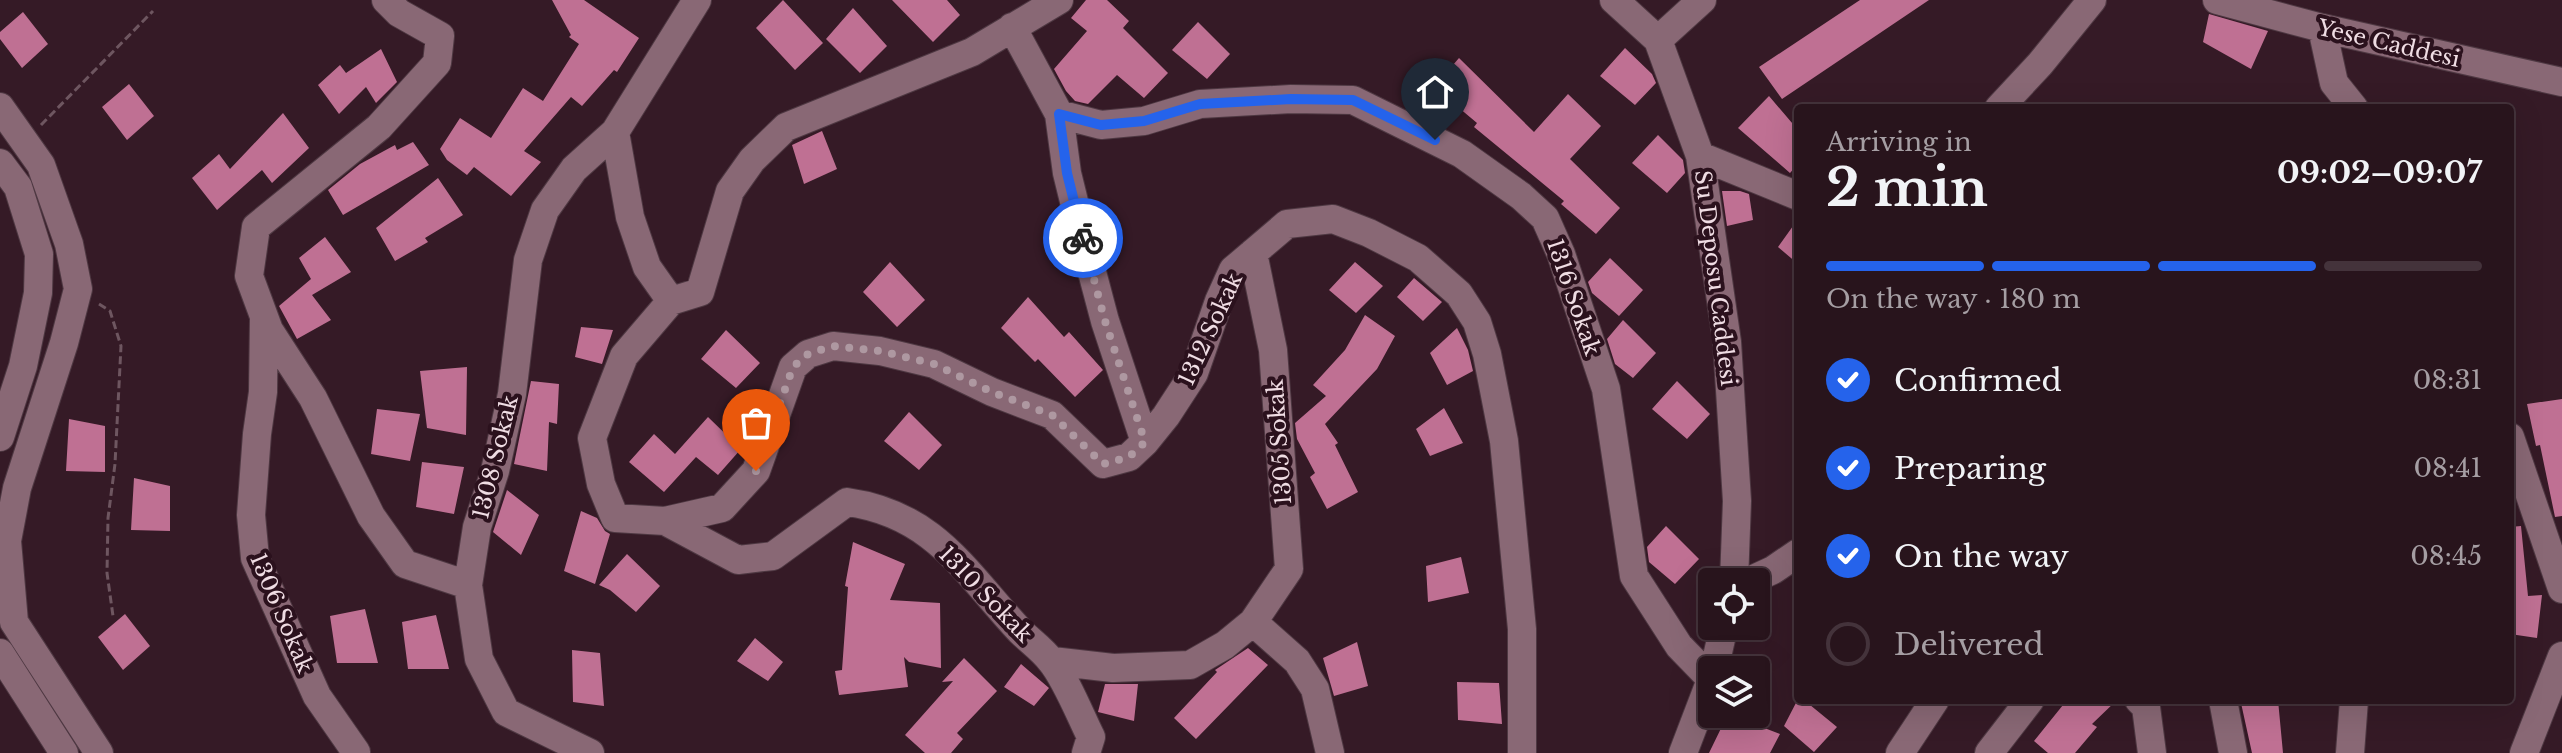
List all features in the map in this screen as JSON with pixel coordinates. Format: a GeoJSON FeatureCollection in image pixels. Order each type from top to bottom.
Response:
{"type":"FeatureCollection","features":[{"type":"Feature","properties":{"kind":"street","name":"1306 Sokak"},"geometry":{"type":"LineString","coordinates":[[386,0],[399,13],[440,36],[437,63],[379,127],[256,227],[249,276],[269,330],[313,398],[371,516],[405,564],[468,585]]}},
{"type":"Feature","properties":{"kind":"street","name":"1308 Sokak"},"geometry":{"type":"LineString","coordinates":[[590,753],[506,712],[479,659],[468,585],[477,527],[495,471],[512,394],[528,260],[545,210],[574,169],[615,132],[697,0]]}},
{"type":"Feature","properties":{"kind":"street"},"geometry":{"type":"LineString","coordinates":[[615,132],[630,217],[647,267],[671,301],[700,292],[730,191],[752,160],[786,127],[972,52],[1059,0]]}},
{"type":"Feature","properties":{"kind":"street","name":"Su Deposu Caddesi"},"geometry":{"type":"LineString","coordinates":[[1614,0],[1658,40],[1700,156],[1727,342],[1737,501],[1735,568]]}},
{"type":"Feature","properties":{"kind":"street"},"geometry":{"type":"LineString","coordinates":[[1658,40],[1702,0]]}},
{"type":"Feature","properties":{"kind":"street"},"geometry":{"type":"LineString","coordinates":[[2003,104],[2092,0]]}},
{"type":"Feature","properties":{"kind":"street","name":"Yese Caddesi"},"geometry":{"type":"LineString","coordinates":[[2217,0],[2322,28],[2562,82]]}},
{"type":"Feature","properties":{"kind":"street"},"geometry":{"type":"LineString","coordinates":[[1012,27],[1059,114],[1067,173],[1083,238],[1112,346],[1145,442]]}},
{"type":"Feature","properties":{"kind":"street"},"geometry":{"type":"LineString","coordinates":[[2322,28],[2334,83],[2351,104]]}},
{"type":"Feature","properties":{"kind":"street","name":"1316 Sokak"},"geometry":{"type":"LineString","coordinates":[[1059,114],[1101,125],[1144,121],[1200,104],[1291,99],[1353,100],[1462,154],[1521,196],[1545,218],[1556,242],[1606,389],[1634,576],[1679,646],[1698,664]]}},
{"type":"Feature","properties":{"kind":"street"},"geometry":{"type":"LineString","coordinates":[[0,107],[41,165],[69,244],[78,289],[64,343],[17,488],[7,541],[14,622],[99,753]]}},
{"type":"Feature","properties":{"kind":"street"},"geometry":{"type":"LineString","coordinates":[[1700,156],[1794,194]]}},
{"type":"Feature","properties":{"kind":"street"},"geometry":{"type":"LineString","coordinates":[[0,163],[18,187],[39,254],[38,293],[23,366],[0,437]]}},
{"type":"Feature","properties":{"kind":"street","name":"1312 Sokak"},"geometry":{"type":"LineString","coordinates":[[665,521],[722,508],[756,471],[793,367],[808,354],[833,346],[880,351],[934,364],[992,392],[1052,415],[1103,464],[1129,457],[1145,442],[1194,373],[1233,270],[1287,224],[1333,219],[1418,258],[1459,294],[1477,322],[1487,354],[1509,486],[1522,629],[1522,753]]}},
{"type":"Feature","properties":{"kind":"street","name":"1305 Sokak"},"geometry":{"type":"LineString","coordinates":[[1052,661],[1113,668],[1190,665],[1225,645],[1253,622],[1289,569],[1273,350],[1253,253]]}},
{"type":"Feature","properties":{"kind":"street","name":"1310 Sokak"},"geometry":{"type":"LineString","coordinates":[[671,301],[624,356],[592,438],[601,484],[615,518],[665,521],[738,560],[773,556],[847,502],[873,505],[908,519],[962,563],[1020,631],[1052,661],[1091,737],[1086,753]]}},
{"type":"Feature","properties":{"kind":"street","name":"1306 Sokak"},"geometry":{"type":"LineString","coordinates":[[264,317],[263,392],[255,445],[251,515],[255,558],[317,696],[356,752]]}},
{"type":"Feature","properties":{"kind":"street"},"geometry":{"type":"LineString","coordinates":[[2514,449],[2562,589]]}},
{"type":"Feature","properties":{"kind":"street"},"geometry":{"type":"LineString","coordinates":[[1770,571],[1794,556]]}},
{"type":"Feature","properties":{"kind":"street"},"geometry":{"type":"LineString","coordinates":[[1253,622],[1297,661],[1315,689],[1330,753]]}},
{"type":"Feature","properties":{"kind":"street"},"geometry":{"type":"LineString","coordinates":[[0,653],[64,753]]}},
{"type":"Feature","properties":{"kind":"street"},"geometry":{"type":"LineString","coordinates":[[2524,753],[2562,656]]}},
{"type":"Feature","properties":{"kind":"street"},"geometry":{"type":"LineString","coordinates":[[1900,753],[1932,704]]}},
{"type":"Feature","properties":{"kind":"street"},"geometry":{"type":"LineString","coordinates":[[1989,753],[2027,704]]}},
{"type":"Feature","properties":{"kind":"street"},"geometry":{"type":"LineString","coordinates":[[2143,704],[2146,707],[2152,753]]}},
{"type":"Feature","properties":{"kind":"street"},"geometry":{"type":"LineString","coordinates":[[2224,704],[2233,753]]}},
{"type":"Feature","properties":{"kind":"street"},"geometry":{"type":"LineString","coordinates":[[2350,753],[2354,704]]}},
{"type":"Feature","properties":{"kind":"street"},"geometry":{"type":"LineString","coordinates":[[1683,753],[1698,714]]}},
{"type":"Feature","properties":{"kind":"path"},"geometry":{"type":"LineString","coordinates":[[24,142],[153,11]]}},
{"type":"Feature","properties":{"kind":"path"},"geometry":{"type":"LineString","coordinates":[[78,289],[110,311],[121,346],[115,464],[108,518],[107,573],[113,616]]}},
{"type":"Feature","properties":{"kind":"building"},"geometry":{"type":"Polygon","coordinates":[[[552,0],[584,0],[639,38],[617,72],[614,70],[582,106],[571,97],[524,151],[541,162],[511,196],[474,167],[467,175],[447,160],[440,149],[460,118],[491,138],[523,88],[543,101],[579,44],[569,37],[571,35],[552,0]]]}},
{"type":"Feature","properties":{"kind":"building"},"geometry":{"type":"Polygon","coordinates":[[[783,0],[823,43],[795,70],[756,28],[783,0]]]}},
{"type":"Feature","properties":{"kind":"building"},"geometry":{"type":"Polygon","coordinates":[[[892,0],[947,0],[960,15],[933,42],[892,0]]]}},
{"type":"Feature","properties":{"kind":"building"},"geometry":{"type":"Polygon","coordinates":[[[1086,0],[1107,0],[1129,21],[1123,28],[1168,73],[1144,98],[1117,75],[1088,104],[1075,101],[1066,91],[1054,69],[1087,31],[1071,18],[1086,0]]]}},
{"type":"Feature","properties":{"kind":"building"},"geometry":{"type":"Polygon","coordinates":[[[1860,0],[1929,0],[1782,99],[1759,67],[1860,0]]]}},
{"type":"Feature","properties":{"kind":"building"},"geometry":{"type":"Polygon","coordinates":[[[853,8],[887,46],[860,73],[826,39],[853,8]]]}},
{"type":"Feature","properties":{"kind":"building"},"geometry":{"type":"Polygon","coordinates":[[[23,12],[48,44],[22,68],[0,39],[0,32],[23,12]]]}},
{"type":"Feature","properties":{"kind":"building"},"geometry":{"type":"Polygon","coordinates":[[[2209,14],[2268,31],[2251,69],[2203,42],[2209,14]]]}},
{"type":"Feature","properties":{"kind":"building"},"geometry":{"type":"Polygon","coordinates":[[[1198,22],[1230,54],[1207,79],[1172,50],[1198,22]]]}},
{"type":"Feature","properties":{"kind":"building"},"geometry":{"type":"Polygon","coordinates":[[[1625,48],[1652,74],[1656,83],[1635,105],[1600,76],[1625,48]]]}},
{"type":"Feature","properties":{"kind":"building"},"geometry":{"type":"Polygon","coordinates":[[[381,49],[397,82],[376,103],[366,87],[339,114],[318,85],[340,65],[346,73],[381,49]]]}},
{"type":"Feature","properties":{"kind":"building"},"geometry":{"type":"Polygon","coordinates":[[[1459,58],[1534,132],[1568,94],[1601,126],[1570,159],[1620,208],[1596,234],[1561,204],[1564,201],[1474,127],[1477,123],[1434,87],[1459,58]]]}},
{"type":"Feature","properties":{"kind":"building"},"geometry":{"type":"Polygon","coordinates":[[[129,84],[154,116],[127,140],[102,107],[129,84]]]}},
{"type":"Feature","properties":{"kind":"building"},"geometry":{"type":"Polygon","coordinates":[[[1769,96],[1794,125],[1794,168],[1790,173],[1738,128],[1769,96]]]}},
{"type":"Feature","properties":{"kind":"building"},"geometry":{"type":"Polygon","coordinates":[[[283,113],[309,148],[272,183],[262,170],[217,210],[192,178],[219,154],[230,169],[283,113]]]}},
{"type":"Feature","properties":{"kind":"building"},"geometry":{"type":"Polygon","coordinates":[[[822,131],[837,169],[804,184],[792,145],[822,131]]]}},
{"type":"Feature","properties":{"kind":"building"},"geometry":{"type":"Polygon","coordinates":[[[1658,135],[1683,160],[1685,173],[1667,193],[1632,163],[1658,135]]]}},
{"type":"Feature","properties":{"kind":"building"},"geometry":{"type":"Polygon","coordinates":[[[413,142],[429,165],[343,215],[328,190],[360,164],[395,145],[397,150],[413,142]]]}},
{"type":"Feature","properties":{"kind":"building"},"geometry":{"type":"Polygon","coordinates":[[[438,178],[463,215],[425,238],[428,242],[395,261],[376,228],[438,178]]]}},
{"type":"Feature","properties":{"kind":"building"},"geometry":{"type":"Polygon","coordinates":[[[1722,191],[1749,194],[1753,220],[1727,226],[1722,191]]]}},
{"type":"Feature","properties":{"kind":"building"},"geometry":{"type":"Polygon","coordinates":[[[1794,225],[1794,261],[1778,247],[1794,225]]]}},
{"type":"Feature","properties":{"kind":"building"},"geometry":{"type":"Polygon","coordinates":[[[325,237],[351,272],[312,295],[331,320],[297,339],[279,306],[311,279],[299,258],[325,237]]]}},
{"type":"Feature","properties":{"kind":"building"},"geometry":{"type":"Polygon","coordinates":[[[1610,258],[1643,290],[1619,316],[1592,293],[1588,282],[1610,258]]]}},
{"type":"Feature","properties":{"kind":"building"},"geometry":{"type":"Polygon","coordinates":[[[890,262],[925,300],[897,327],[863,292],[890,262]]]}},
{"type":"Feature","properties":{"kind":"building"},"geometry":{"type":"Polygon","coordinates":[[[1355,262],[1383,286],[1356,313],[1329,290],[1355,262]]]}},
{"type":"Feature","properties":{"kind":"building"},"geometry":{"type":"Polygon","coordinates":[[[1414,278],[1442,302],[1423,321],[1397,297],[1414,278]]]}},
{"type":"Feature","properties":{"kind":"building"},"geometry":{"type":"Polygon","coordinates":[[[1028,297],[1064,337],[1069,332],[1103,370],[1075,397],[1038,359],[1035,362],[1001,328],[1028,297]]]}},
{"type":"Feature","properties":{"kind":"building"},"geometry":{"type":"Polygon","coordinates":[[[1365,315],[1395,336],[1377,369],[1325,424],[1338,443],[1335,445],[1358,492],[1327,509],[1310,477],[1315,473],[1297,439],[1295,423],[1326,396],[1313,385],[1345,350],[1365,315]]]}},
{"type":"Feature","properties":{"kind":"building"},"geometry":{"type":"Polygon","coordinates":[[[1623,320],[1656,353],[1633,378],[1615,364],[1607,339],[1623,320]]]}},
{"type":"Feature","properties":{"kind":"building"},"geometry":{"type":"Polygon","coordinates":[[[581,327],[613,330],[602,364],[575,357],[581,327]]]}},
{"type":"Feature","properties":{"kind":"building"},"geometry":{"type":"Polygon","coordinates":[[[1457,328],[1468,350],[1473,371],[1447,385],[1430,353],[1457,328]]]}},
{"type":"Feature","properties":{"kind":"building"},"geometry":{"type":"Polygon","coordinates":[[[726,330],[760,363],[736,388],[701,359],[726,330]]]}},
{"type":"Feature","properties":{"kind":"building"},"geometry":{"type":"Polygon","coordinates":[[[467,367],[466,435],[427,428],[420,371],[467,367]]]}},
{"type":"Feature","properties":{"kind":"building"},"geometry":{"type":"Polygon","coordinates":[[[531,381],[559,384],[557,424],[549,422],[547,471],[514,464],[531,381]]]}},
{"type":"Feature","properties":{"kind":"building"},"geometry":{"type":"Polygon","coordinates":[[[1677,381],[1710,414],[1687,439],[1652,409],[1677,381]]]}},
{"type":"Feature","properties":{"kind":"building"},"geometry":{"type":"Polygon","coordinates":[[[2562,399],[2562,516],[2555,517],[2540,445],[2536,446],[2527,404],[2562,399]]]}},
{"type":"Feature","properties":{"kind":"building"},"geometry":{"type":"Polygon","coordinates":[[[1444,408],[1463,443],[1430,456],[1416,429],[1444,408]]]}},
{"type":"Feature","properties":{"kind":"building"},"geometry":{"type":"Polygon","coordinates":[[[377,409],[420,414],[410,461],[371,454],[377,409]]]}},
{"type":"Feature","properties":{"kind":"building"},"geometry":{"type":"Polygon","coordinates":[[[909,412],[942,445],[919,470],[884,441],[909,412]]]}},
{"type":"Feature","properties":{"kind":"building"},"geometry":{"type":"Polygon","coordinates":[[[708,417],[741,449],[718,475],[696,457],[664,492],[629,462],[654,434],[675,454],[708,417]]]}},
{"type":"Feature","properties":{"kind":"building"},"geometry":{"type":"Polygon","coordinates":[[[69,419],[105,426],[105,472],[66,471],[69,419]]]}},
{"type":"Feature","properties":{"kind":"building"},"geometry":{"type":"Polygon","coordinates":[[[422,462],[464,467],[454,514],[416,507],[422,462]]]}},
{"type":"Feature","properties":{"kind":"building"},"geometry":{"type":"Polygon","coordinates":[[[134,478],[170,486],[170,531],[131,530],[134,478]]]}},
{"type":"Feature","properties":{"kind":"building"},"geometry":{"type":"Polygon","coordinates":[[[507,490],[539,515],[521,555],[493,532],[507,490]]]}},
{"type":"Feature","properties":{"kind":"building"},"geometry":{"type":"Polygon","coordinates":[[[581,511],[597,518],[610,534],[595,584],[564,571],[581,511]]]}},
{"type":"Feature","properties":{"kind":"building"},"geometry":{"type":"Polygon","coordinates":[[[1666,526],[1699,559],[1675,584],[1649,562],[1647,547],[1666,526]]]}},
{"type":"Feature","properties":{"kind":"building"},"geometry":{"type":"Polygon","coordinates":[[[2521,526],[2528,596],[2542,595],[2537,638],[2514,635],[2514,527],[2521,526]]]}},
{"type":"Feature","properties":{"kind":"building"},"geometry":{"type":"Polygon","coordinates":[[[853,542],[905,564],[890,600],[940,603],[941,668],[909,662],[904,657],[908,687],[839,695],[835,671],[842,670],[848,587],[845,586],[853,542]]]}},
{"type":"Feature","properties":{"kind":"building"},"geometry":{"type":"Polygon","coordinates":[[[627,554],[660,586],[636,612],[610,590],[599,585],[627,554]]]}},
{"type":"Feature","properties":{"kind":"building"},"geometry":{"type":"Polygon","coordinates":[[[1461,557],[1469,593],[1428,602],[1426,566],[1461,557]]]}},
{"type":"Feature","properties":{"kind":"building"},"geometry":{"type":"Polygon","coordinates":[[[365,609],[378,663],[337,663],[330,616],[365,609]]]}},
{"type":"Feature","properties":{"kind":"building"},"geometry":{"type":"Polygon","coordinates":[[[125,614],[150,646],[123,670],[98,637],[125,614]]]}},
{"type":"Feature","properties":{"kind":"building"},"geometry":{"type":"Polygon","coordinates":[[[436,615],[449,669],[408,669],[402,622],[436,615]]]}},
{"type":"Feature","properties":{"kind":"building"},"geometry":{"type":"Polygon","coordinates":[[[755,638],[783,662],[768,681],[737,661],[755,638]]]}},
{"type":"Feature","properties":{"kind":"building"},"geometry":{"type":"Polygon","coordinates":[[[1357,642],[1368,686],[1334,696],[1323,658],[1357,642]]]}},
{"type":"Feature","properties":{"kind":"building"},"geometry":{"type":"Polygon","coordinates":[[[1248,648],[1268,665],[1196,739],[1174,718],[1217,672],[1215,670],[1248,648]]]}},
{"type":"Feature","properties":{"kind":"building"},"geometry":{"type":"Polygon","coordinates":[[[572,650],[600,653],[604,706],[573,702],[572,650]]]}},
{"type":"Feature","properties":{"kind":"building"},"geometry":{"type":"Polygon","coordinates":[[[964,658],[997,691],[957,733],[963,739],[951,753],[925,753],[905,735],[953,681],[942,682],[964,658]]]}},
{"type":"Feature","properties":{"kind":"building"},"geometry":{"type":"Polygon","coordinates":[[[1021,664],[1049,688],[1034,706],[1004,687],[1021,664]]]}},
{"type":"Feature","properties":{"kind":"building"},"geometry":{"type":"Polygon","coordinates":[[[1457,682],[1499,683],[1502,724],[1458,720],[1457,682]]]}},
{"type":"Feature","properties":{"kind":"building"},"geometry":{"type":"Polygon","coordinates":[[[1105,684],[1138,684],[1134,721],[1098,712],[1105,684]]]}},
{"type":"Feature","properties":{"kind":"building"},"geometry":{"type":"Polygon","coordinates":[[[1795,704],[1809,704],[1837,727],[1814,752],[1784,726],[1795,704]]]}},
{"type":"Feature","properties":{"kind":"building"},"geometry":{"type":"Polygon","coordinates":[[[2064,704],[2113,704],[2092,724],[2097,727],[2075,753],[2048,753],[2034,741],[2064,704]]]}},
{"type":"Feature","properties":{"kind":"building"},"geometry":{"type":"Polygon","coordinates":[[[2241,704],[2278,704],[2283,753],[2252,753],[2241,704]]]}},
{"type":"Feature","properties":{"kind":"building"},"geometry":{"type":"Polygon","coordinates":[[[1721,728],[1764,728],[1780,734],[1770,753],[1709,753],[1721,728]]]}},
{"type":"Feature","properties":{"kind":"way so far"},"geometry":{"type":"LineString","coordinates":[[756,471],[793,367],[808,354],[833,346],[880,351],[934,364],[992,392],[1052,415],[1103,464],[1129,457],[1145,442],[1124,384],[1083,238]]}},
{"type":"Feature","properties":{"kind":"route"},"geometry":{"type":"LineString","coordinates":[[1083,238],[1067,173],[1059,114],[1101,125],[1144,121],[1200,104],[1291,99],[1353,100],[1435,140]]}}]}
